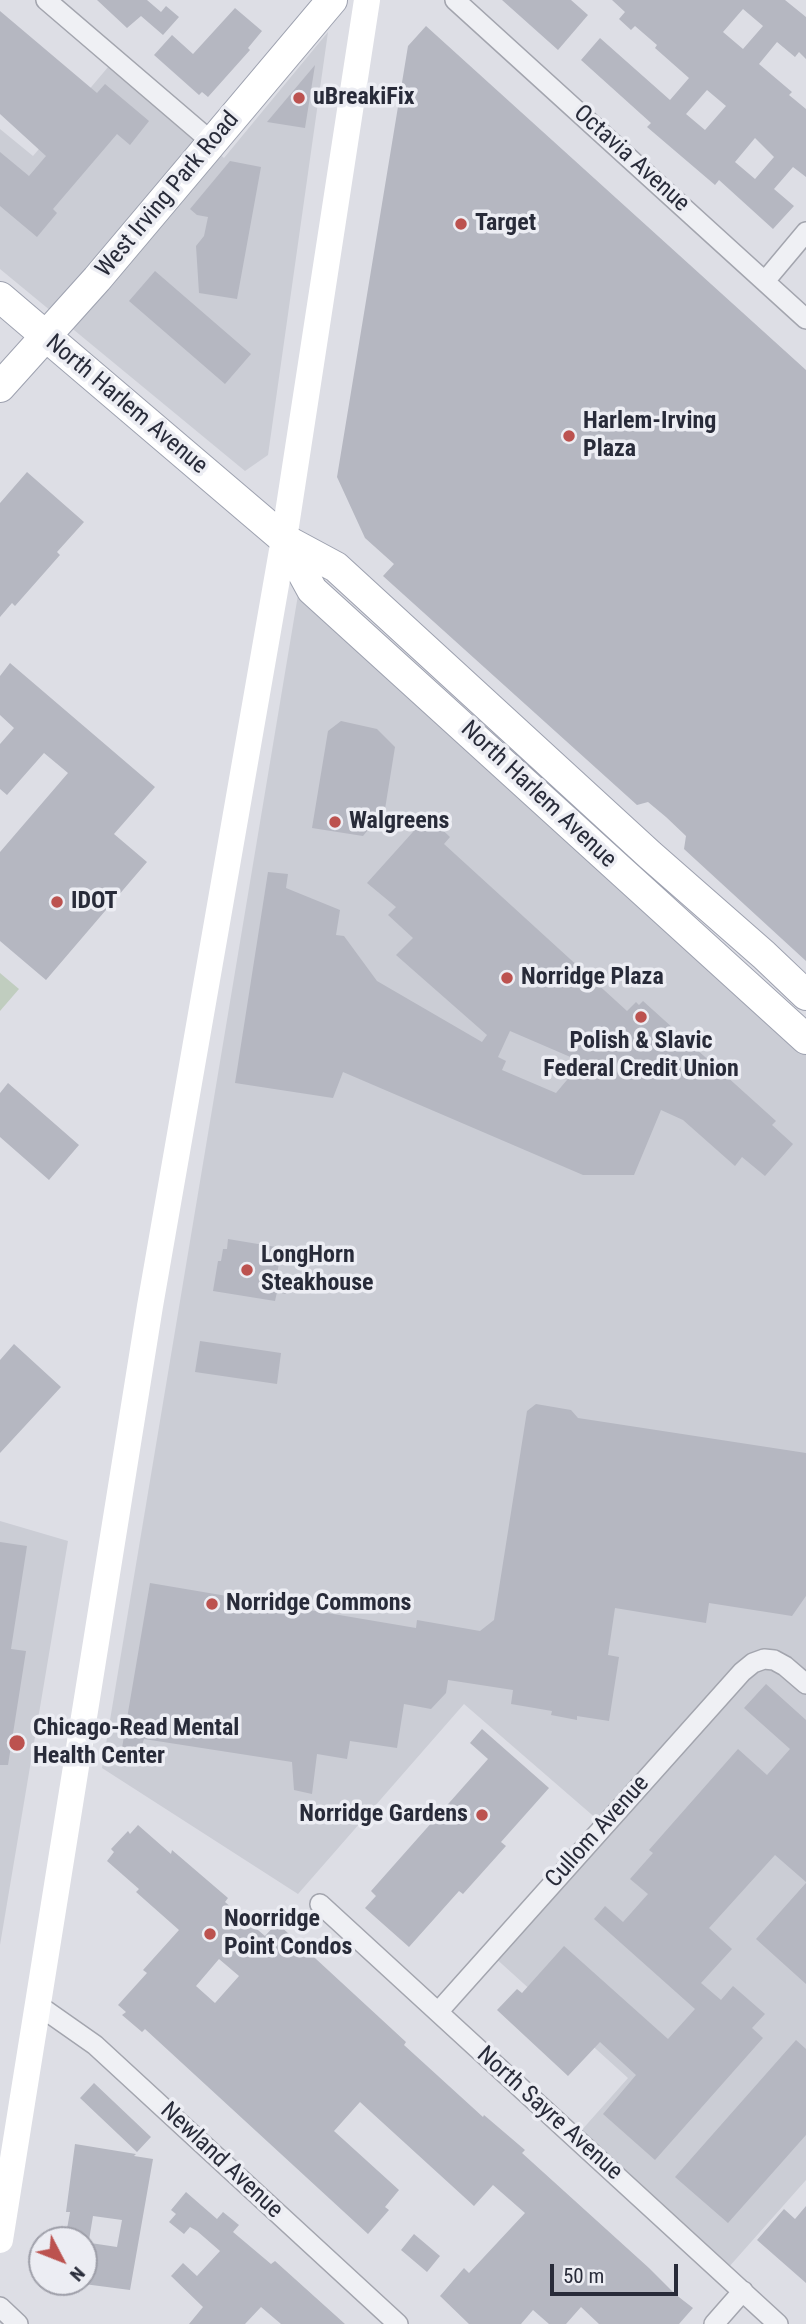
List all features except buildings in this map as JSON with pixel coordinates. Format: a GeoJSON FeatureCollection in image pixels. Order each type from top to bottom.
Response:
{"type":"FeatureCollection","features":[{"type":"Feature","properties":{"kind":"main road","name":"West Irving Park Road"},"geometry":{"type":"LineString","coordinates":[[0,387],[213,143],[332,0]]}},
{"type":"Feature","properties":{"kind":"main road"},"geometry":{"type":"LineString","coordinates":[[0,2240],[150,1306],[284,539],[367,0]]}},
{"type":"Feature","properties":{"kind":"main road","name":"North Harlem Avenue"},"geometry":{"type":"LineString","coordinates":[[0,297],[284,539],[336,567],[806,995]]}},
{"type":"Feature","properties":{"kind":"main road","name":"North Harlem Avenue"},"geometry":{"type":"LineString","coordinates":[[284,539],[312,590],[806,1039]]}},
{"type":"Feature","properties":{"kind":"street"},"geometry":{"type":"LineString","coordinates":[[46,0],[213,143]]}},
{"type":"Feature","properties":{"kind":"street","name":"Octavia Avenue"},"geometry":{"type":"LineString","coordinates":[[455,0],[806,319]]}},
{"type":"Feature","properties":{"kind":"street"},"geometry":{"type":"LineString","coordinates":[[765,281],[806,232]]}},
{"type":"Feature","properties":{"kind":"street","name":"Cullom Avenue"},"geometry":{"type":"LineString","coordinates":[[438,2012],[742,1672],[753,1663],[764,1659],[774,1660],[806,1684]]}},
{"type":"Feature","properties":{"kind":"street","name":"North Sayre Avenue"},"geometry":{"type":"LineString","coordinates":[[320,1904],[778,2324]]}},
{"type":"Feature","properties":{"kind":"street","name":"Newland Avenue"},"geometry":{"type":"LineString","coordinates":[[38,2005],[95,2045],[398,2324]]}},
{"type":"Feature","properties":{"kind":"street"},"geometry":{"type":"LineString","coordinates":[[714,2324],[743,2291]]}},
{"type":"Feature","properties":{"kind":"street"},"geometry":{"type":"LineString","coordinates":[[0,2307],[18,2324]]}},
{"type":"Feature","properties":{"kind":"shaded area"},"geometry":{"type":"Polygon","coordinates":[[[328,32],[268,455],[245,471],[0,269],[0,129],[33,156],[114,60],[224,158],[328,32]]]}},
{"type":"Feature","properties":{"kind":"shaded area","name":"Norridge Commons"},"geometry":{"type":"Polygon","coordinates":[[[299,589],[806,1049],[806,2180],[728,2268],[580,2132],[628,2078],[492,1955],[606,1827],[464,1704],[298,1894],[102,1768],[299,589]]]}},
{"type":"Feature","properties":{"kind":"shaded area","name":"Chicago-Read Mental Health Center"},"geometry":{"type":"Polygon","coordinates":[[[0,1521],[68,1541],[0,1945],[0,1521]]]}},
{"type":"Feature","properties":{"kind":"green space"},"geometry":{"type":"Polygon","coordinates":[[[0,973],[19,989],[0,1011],[0,973]]]}},
{"type":"Feature","properties":{"kind":"place","name":"uBreakiFix"},"geometry":{"type":"Point","coordinates":[299,98]}},
{"type":"Feature","properties":{"kind":"place","name":"Target"},"geometry":{"type":"Point","coordinates":[461,224]}},
{"type":"Feature","properties":{"kind":"place","name":"Harlem-Irving Plaza"},"geometry":{"type":"Point","coordinates":[569,436]}},
{"type":"Feature","properties":{"kind":"place","name":"Walgreens"},"geometry":{"type":"Point","coordinates":[335,822]}},
{"type":"Feature","properties":{"kind":"place","name":"IDOT"},"geometry":{"type":"Point","coordinates":[57,902]}},
{"type":"Feature","properties":{"kind":"place","name":"Norridge Plaza"},"geometry":{"type":"Point","coordinates":[507,978]}},
{"type":"Feature","properties":{"kind":"place","name":"Polish & Slavic Federal Credit Union"},"geometry":{"type":"Point","coordinates":[641,1017]}},
{"type":"Feature","properties":{"kind":"place","name":"LongHorn Steakhouse"},"geometry":{"type":"Point","coordinates":[247,1270]}},
{"type":"Feature","properties":{"kind":"place","name":"Norridge Commons"},"geometry":{"type":"Point","coordinates":[212,1604]}},
{"type":"Feature","properties":{"kind":"place","name":"Chicago-Read Mental Health Center"},"geometry":{"type":"Point","coordinates":[17,1743]}},
{"type":"Feature","properties":{"kind":"place","name":"Norridge Gardens"},"geometry":{"type":"Point","coordinates":[482,1815]}},
{"type":"Feature","properties":{"kind":"place","name":"Noorridge Point Condos"},"geometry":{"type":"Point","coordinates":[210,1934]}}]}
